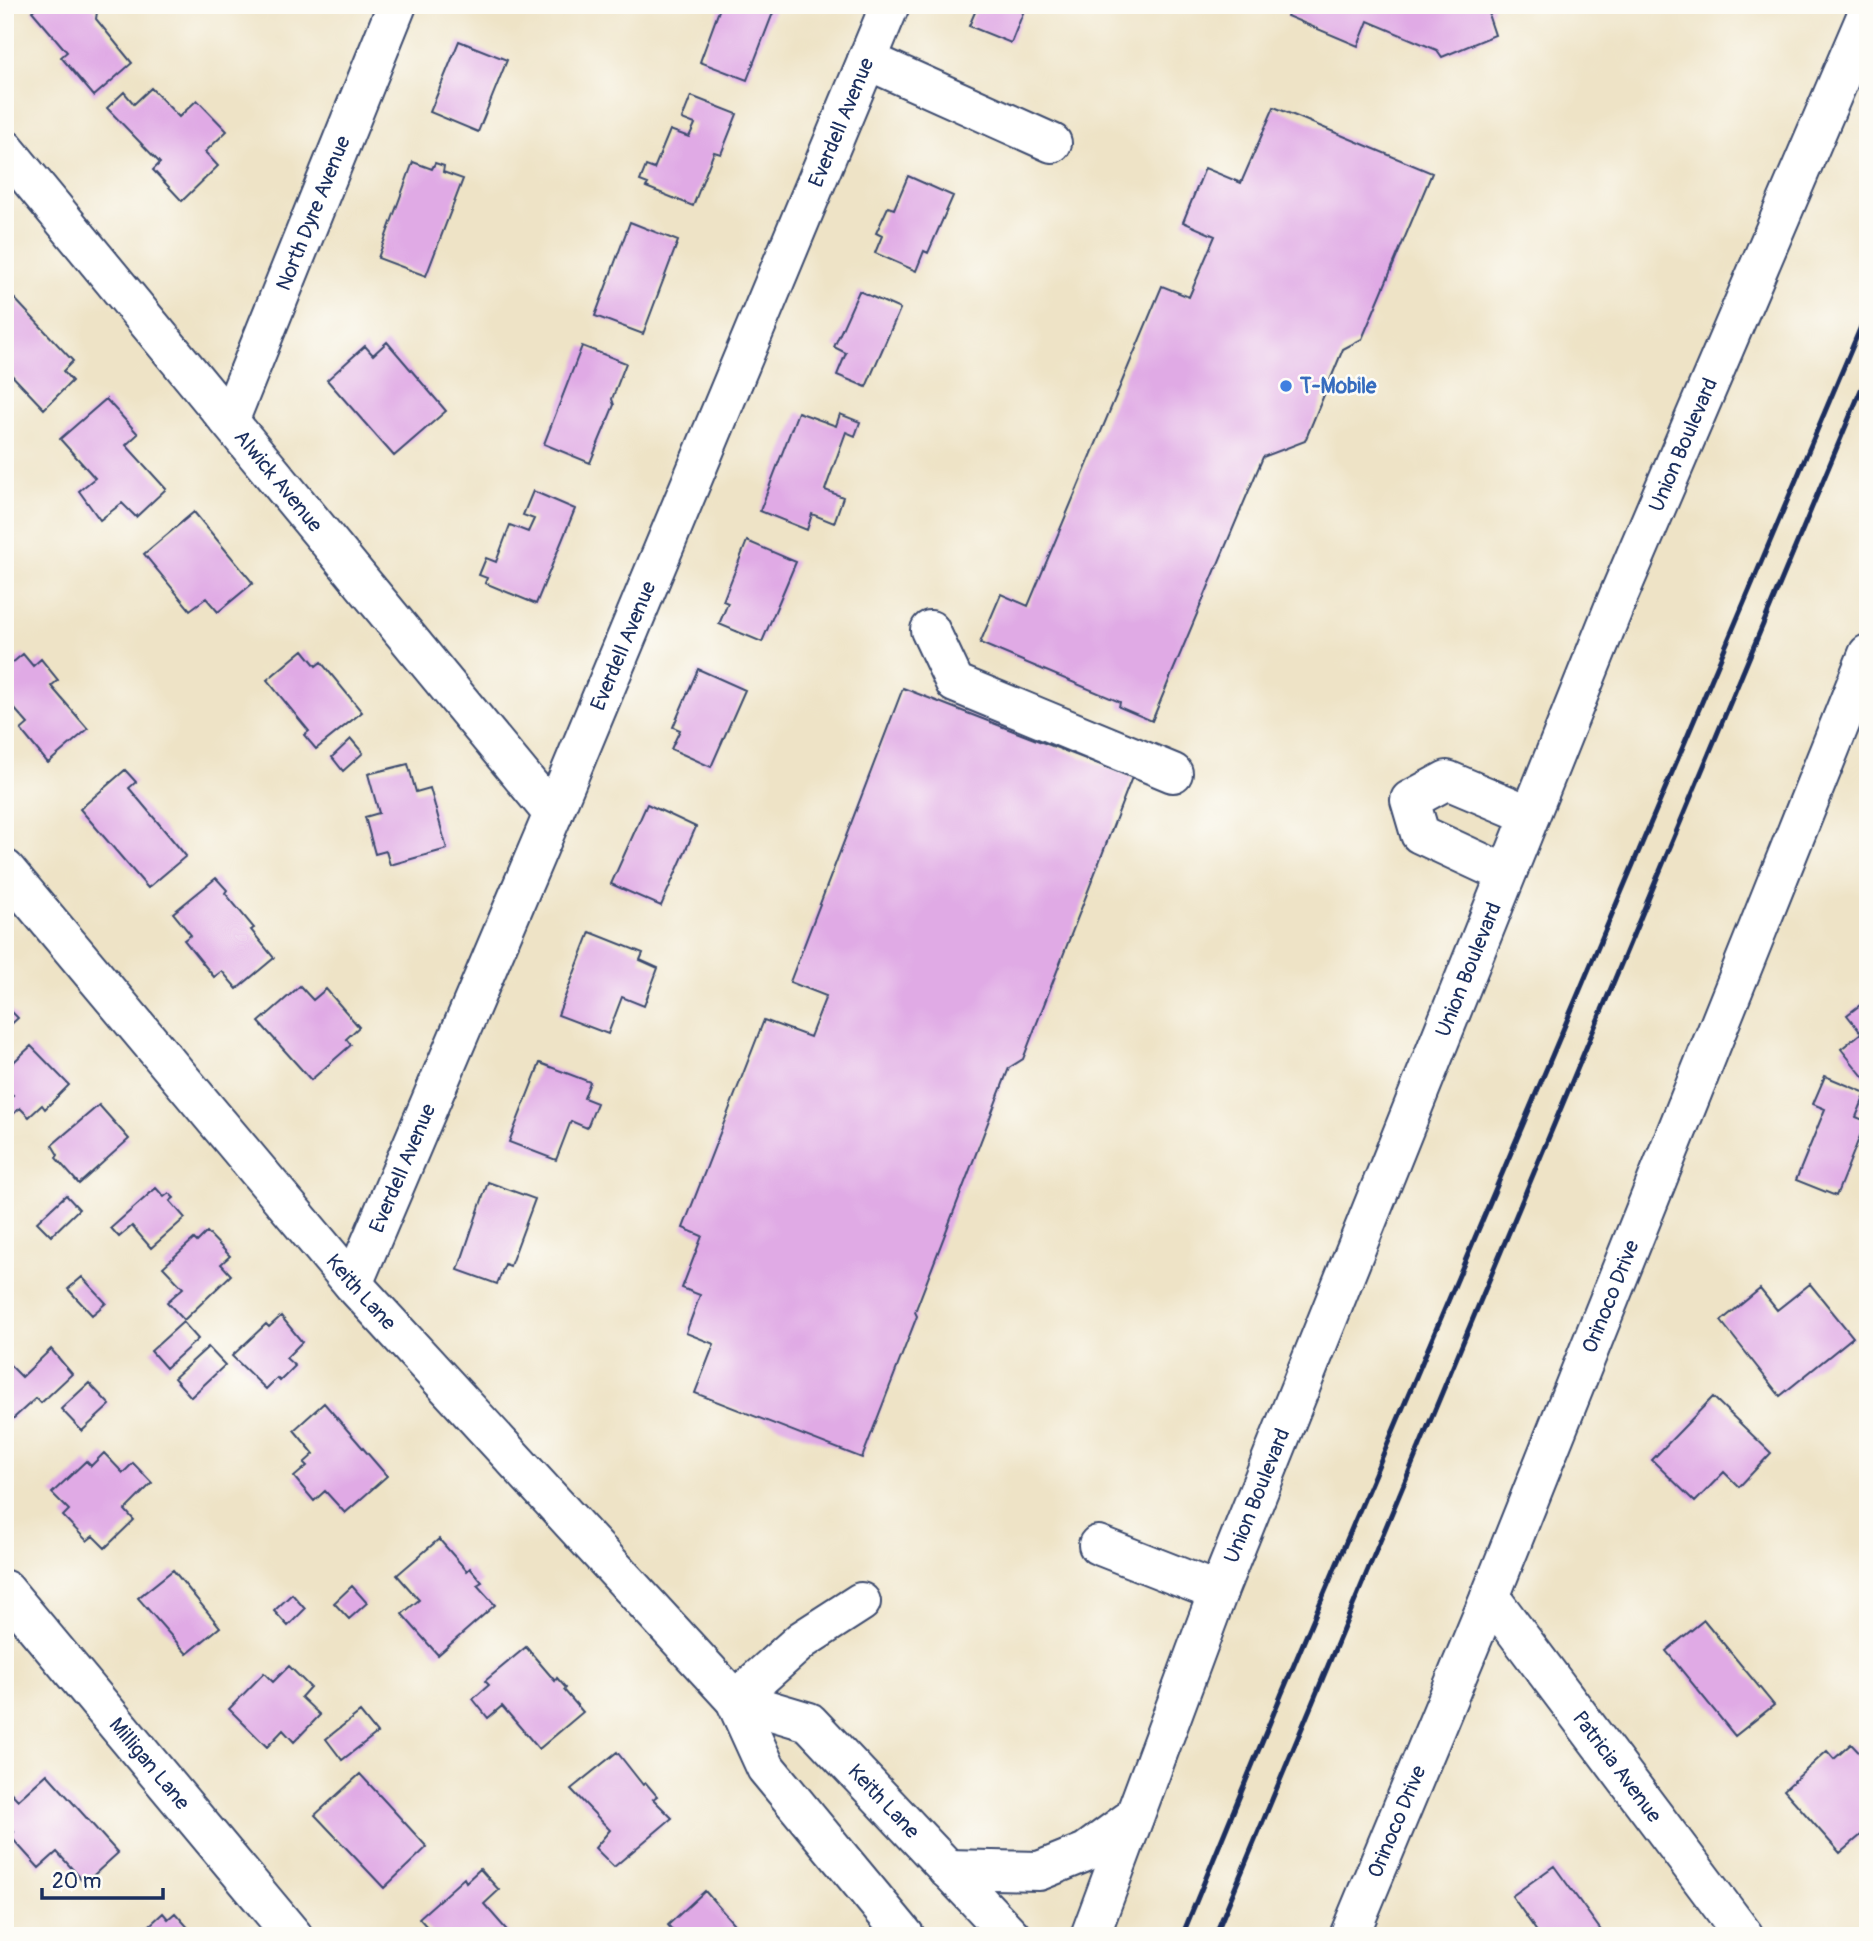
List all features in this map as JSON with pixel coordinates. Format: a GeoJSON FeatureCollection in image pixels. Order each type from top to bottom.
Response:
{"type":"FeatureCollection","features":[{"type":"Feature","properties":{"kind":"street","name":"North Dyre Avenue"},"geometry":{"type":"LineString","coordinates":[[230,419],[397,5]]}},
{"type":"Feature","properties":{"kind":"street","name":"Everdell Avenue"},"geometry":{"type":"LineString","coordinates":[[353,1284],[553,814],[890,5]]}},
{"type":"Feature","properties":{"kind":"street","name":"Union Boulevard"},"geometry":{"type":"LineString","coordinates":[[1090,1936],[1218,1592],[1618,597],[1868,12]]}},
{"type":"Feature","properties":{"kind":"street"},"geometry":{"type":"LineString","coordinates":[[867,60],[1052,143]]}},
{"type":"Feature","properties":{"kind":"street","name":"Alwick Avenue"},"geometry":{"type":"LineString","coordinates":[[5,149],[553,814]]}},
{"type":"Feature","properties":{"kind":"street"},"geometry":{"type":"LineString","coordinates":[[930,630],[955,683],[1173,773]]}},
{"type":"Feature","properties":{"kind":"street","name":"Orinoco Drive"},"geometry":{"type":"LineString","coordinates":[[1349,1936],[1490,1597],[1868,654]]}},
{"type":"Feature","properties":{"kind":"street"},"geometry":{"type":"LineString","coordinates":[[1506,874],[1420,834],[1410,800],[1447,780],[1530,815]]}},
{"type":"Feature","properties":{"kind":"street","name":"Keith Lane"},"geometry":{"type":"LineString","coordinates":[[5,869],[353,1284],[735,1700],[766,1768],[905,1936]]}},
{"type":"Feature","properties":{"kind":"street"},"geometry":{"type":"LineString","coordinates":[[1098,1545],[1218,1592]]}},
{"type":"Feature","properties":{"kind":"street","name":"Milligan Lane"},"geometry":{"type":"LineString","coordinates":[[5,1590],[293,1936]]}},
{"type":"Feature","properties":{"kind":"street","name":"Patricia Avenue"},"geometry":{"type":"LineString","coordinates":[[1490,1597],[1744,1936]]}},
{"type":"Feature","properties":{"kind":"street"},"geometry":{"type":"LineString","coordinates":[[735,1700],[802,1640],[861,1602]]}},
{"type":"Feature","properties":{"kind":"street","name":"Keith Lane"},"geometry":{"type":"LineString","coordinates":[[735,1700],[809,1722],[1011,1936]]}},
{"type":"Feature","properties":{"kind":"street"},"geometry":{"type":"LineString","coordinates":[[947,1869],[1039,1871],[1086,1852],[1134,1817]]}},
{"type":"Feature","properties":{"kind":"building"},"geometry":{"type":"Polygon","coordinates":[[[39,5],[91,5],[97,12],[96,19],[132,63],[94,96],[61,57],[67,52],[32,11],[39,5]]]}},
{"type":"Feature","properties":{"kind":"building"},"geometry":{"type":"Polygon","coordinates":[[[721,5],[776,5],[747,80],[700,62],[721,5]]]}},
{"type":"Feature","properties":{"kind":"building"},"geometry":{"type":"Polygon","coordinates":[[[978,5],[1033,5],[1031,10],[1025,8],[1011,43],[969,26],[978,5]]]}},
{"type":"Feature","properties":{"kind":"building"},"geometry":{"type":"Polygon","coordinates":[[[1291,5],[1494,5],[1489,17],[1495,35],[1442,57],[1437,50],[1368,21],[1358,46],[1287,16],[1291,5]]]}},
{"type":"Feature","properties":{"kind":"building"},"geometry":{"type":"Polygon","coordinates":[[[459,41],[507,60],[478,132],[430,112],[459,41]]]}},
{"type":"Feature","properties":{"kind":"building"},"geometry":{"type":"Polygon","coordinates":[[[151,88],[179,117],[197,100],[227,131],[205,152],[218,166],[182,201],[153,170],[160,163],[107,108],[124,92],[134,104],[151,88]]]}},
{"type":"Feature","properties":{"kind":"building"},"geometry":{"type":"Polygon","coordinates":[[[691,96],[737,114],[721,154],[714,152],[693,206],[646,187],[648,184],[640,181],[646,166],[654,169],[670,130],[689,137],[695,124],[682,119],[691,96]]]}},
{"type":"Feature","properties":{"kind":"building"},"geometry":{"type":"Polygon","coordinates":[[[1274,107],[1432,173],[1362,339],[1343,349],[1305,441],[1263,457],[1152,721],[1119,707],[1120,702],[980,643],[1001,594],[1028,606],[1162,286],[1189,297],[1215,236],[1183,222],[1205,168],[1241,183],[1274,107]]]}},
{"type":"Feature","properties":{"kind":"building"},"geometry":{"type":"Polygon","coordinates":[[[413,162],[432,169],[435,163],[444,166],[443,172],[463,179],[426,276],[378,258],[413,162]]]}},
{"type":"Feature","properties":{"kind":"building"},"geometry":{"type":"Polygon","coordinates":[[[908,176],[953,196],[928,253],[924,251],[916,271],[875,253],[882,236],[876,233],[888,207],[894,209],[908,176]]]}},
{"type":"Feature","properties":{"kind":"building"},"geometry":{"type":"Polygon","coordinates":[[[630,222],[678,241],[643,334],[595,316],[630,222]]]}},
{"type":"Feature","properties":{"kind":"building"},"geometry":{"type":"Polygon","coordinates":[[[859,291],[900,309],[866,387],[837,375],[846,353],[834,347],[859,291]]]}},
{"type":"Feature","properties":{"kind":"building"},"geometry":{"type":"Polygon","coordinates":[[[15,299],[73,361],[63,371],[72,381],[44,409],[5,368],[5,309],[15,299]]]}},
{"type":"Feature","properties":{"kind":"building"},"geometry":{"type":"Polygon","coordinates":[[[387,342],[446,411],[394,456],[327,380],[365,346],[373,355],[387,342]]]}},
{"type":"Feature","properties":{"kind":"building"},"geometry":{"type":"Polygon","coordinates":[[[582,346],[626,363],[612,399],[614,405],[590,463],[544,444],[582,346]]]}},
{"type":"Feature","properties":{"kind":"building"},"geometry":{"type":"Polygon","coordinates":[[[106,399],[138,434],[126,445],[166,489],[136,517],[122,503],[100,520],[79,491],[95,478],[60,439],[106,399]]]}},
{"type":"Feature","properties":{"kind":"building"},"geometry":{"type":"Polygon","coordinates":[[[798,412],[836,426],[840,414],[860,422],[855,436],[846,432],[825,490],[843,497],[834,523],[812,514],[807,530],[760,511],[798,412]]]}},
{"type":"Feature","properties":{"kind":"building"},"geometry":{"type":"Polygon","coordinates":[[[533,491],[575,509],[536,604],[485,583],[487,578],[479,575],[486,558],[496,562],[510,525],[528,532],[534,519],[523,515],[533,491]]]}},
{"type":"Feature","properties":{"kind":"building"},"geometry":{"type":"Polygon","coordinates":[[[194,512],[253,583],[218,612],[206,598],[190,610],[144,554],[194,512]]]}},
{"type":"Feature","properties":{"kind":"building"},"geometry":{"type":"Polygon","coordinates":[[[747,541],[796,562],[762,642],[719,624],[728,603],[723,601],[747,541]]]}},
{"type":"Feature","properties":{"kind":"building"},"geometry":{"type":"Polygon","coordinates":[[[303,650],[316,666],[321,662],[362,712],[316,749],[304,735],[309,731],[267,680],[303,650]]]}},
{"type":"Feature","properties":{"kind":"building"},"geometry":{"type":"Polygon","coordinates":[[[23,654],[33,666],[41,659],[58,680],[51,686],[88,729],[48,763],[21,730],[28,724],[5,698],[5,669],[23,654]]]}},
{"type":"Feature","properties":{"kind":"building"},"geometry":{"type":"Polygon","coordinates":[[[698,669],[745,690],[711,767],[671,749],[680,730],[673,727],[698,669]]]}},
{"type":"Feature","properties":{"kind":"building"},"geometry":{"type":"Polygon","coordinates":[[[903,688],[1132,777],[1023,1059],[1009,1068],[862,1458],[695,1393],[714,1344],[686,1333],[700,1295],[682,1288],[702,1236],[683,1228],[764,1020],[810,1037],[826,996],[790,982],[903,688]]]}},
{"type":"Feature","properties":{"kind":"building"},"geometry":{"type":"Polygon","coordinates":[[[351,739],[363,753],[343,771],[332,757],[351,739]]]}},
{"type":"Feature","properties":{"kind":"building"},"geometry":{"type":"Polygon","coordinates":[[[408,764],[416,792],[430,788],[447,849],[390,865],[386,851],[375,854],[365,817],[379,813],[368,774],[408,764]]]}},
{"type":"Feature","properties":{"kind":"building"},"geometry":{"type":"Polygon","coordinates":[[[125,770],[136,782],[129,788],[186,856],[148,888],[80,809],[125,770]]]}},
{"type":"Feature","properties":{"kind":"building"},"geometry":{"type":"Polygon","coordinates":[[[647,804],[696,827],[661,906],[611,884],[647,804]]]}},
{"type":"Feature","properties":{"kind":"building"},"geometry":{"type":"Polygon","coordinates":[[[216,878],[254,928],[251,930],[274,958],[237,989],[222,971],[214,977],[184,940],[191,935],[173,913],[216,878]]]}},
{"type":"Feature","properties":{"kind":"building"},"geometry":{"type":"Polygon","coordinates":[[[590,932],[643,953],[640,960],[658,968],[644,1006],[622,997],[608,1034],[558,1015],[590,932]]]}},
{"type":"Feature","properties":{"kind":"building"},"geometry":{"type":"Polygon","coordinates":[[[300,986],[313,1000],[326,989],[359,1027],[346,1039],[351,1045],[311,1080],[259,1022],[300,986]]]}},
{"type":"Feature","properties":{"kind":"building"},"geometry":{"type":"Polygon","coordinates":[[[1868,999],[1868,1077],[1865,1079],[1841,1049],[1861,1033],[1847,1015],[1868,999]]]}},
{"type":"Feature","properties":{"kind":"building"},"geometry":{"type":"Polygon","coordinates":[[[5,1005],[18,1018],[5,1030],[5,1005]]]}},
{"type":"Feature","properties":{"kind":"building"},"geometry":{"type":"Polygon","coordinates":[[[31,1046],[69,1085],[45,1109],[42,1105],[29,1117],[20,1108],[10,1117],[5,1112],[5,1103],[13,1095],[5,1088],[5,1070],[31,1046]]]}},
{"type":"Feature","properties":{"kind":"building"},"geometry":{"type":"Polygon","coordinates":[[[540,1063],[590,1082],[584,1098],[597,1103],[587,1128],[571,1121],[556,1160],[509,1142],[540,1063]]]}},
{"type":"Feature","properties":{"kind":"building"},"geometry":{"type":"Polygon","coordinates":[[[1825,1076],[1866,1093],[1856,1117],[1866,1121],[1836,1196],[1796,1180],[1825,1109],[1813,1104],[1825,1076]]]}},
{"type":"Feature","properties":{"kind":"building"},"geometry":{"type":"Polygon","coordinates":[[[99,1105],[129,1139],[79,1184],[56,1158],[58,1155],[52,1145],[99,1105]]]}},
{"type":"Feature","properties":{"kind":"building"},"geometry":{"type":"Polygon","coordinates":[[[488,1182],[535,1199],[510,1266],[505,1264],[497,1284],[458,1270],[488,1182]]]}},
{"type":"Feature","properties":{"kind":"building"},"geometry":{"type":"Polygon","coordinates":[[[156,1188],[164,1197],[169,1193],[174,1198],[170,1201],[185,1218],[151,1248],[132,1226],[119,1237],[111,1228],[156,1188]]]}},
{"type":"Feature","properties":{"kind":"building"},"geometry":{"type":"Polygon","coordinates":[[[66,1195],[79,1209],[51,1236],[37,1222],[66,1195]]]}},
{"type":"Feature","properties":{"kind":"building"},"geometry":{"type":"Polygon","coordinates":[[[207,1232],[230,1256],[221,1264],[231,1275],[184,1320],[167,1302],[183,1288],[163,1267],[194,1239],[197,1242],[207,1232]]]}},
{"type":"Feature","properties":{"kind":"building"},"geometry":{"type":"Polygon","coordinates":[[[82,1277],[106,1303],[92,1315],[68,1289],[82,1277]]]}},
{"type":"Feature","properties":{"kind":"building"},"geometry":{"type":"Polygon","coordinates":[[[1810,1284],[1853,1337],[1780,1396],[1721,1321],[1760,1289],[1777,1310],[1810,1284]]]}},
{"type":"Feature","properties":{"kind":"building"},"geometry":{"type":"Polygon","coordinates":[[[281,1316],[302,1342],[286,1358],[295,1366],[280,1381],[277,1378],[266,1389],[232,1356],[266,1324],[269,1327],[281,1316]]]}},
{"type":"Feature","properties":{"kind":"building"},"geometry":{"type":"Polygon","coordinates":[[[183,1322],[198,1339],[166,1368],[151,1351],[183,1322]]]}},
{"type":"Feature","properties":{"kind":"building"},"geometry":{"type":"Polygon","coordinates":[[[208,1347],[225,1365],[191,1397],[174,1378],[208,1347]]]}},
{"type":"Feature","properties":{"kind":"building"},"geometry":{"type":"Polygon","coordinates":[[[51,1349],[72,1374],[41,1403],[36,1398],[5,1426],[5,1360],[22,1377],[51,1349]]]}},
{"type":"Feature","properties":{"kind":"building"},"geometry":{"type":"Polygon","coordinates":[[[89,1383],[110,1405],[82,1431],[61,1409],[89,1383]]]}},
{"type":"Feature","properties":{"kind":"building"},"geometry":{"type":"Polygon","coordinates":[[[1713,1397],[1771,1453],[1739,1487],[1724,1472],[1695,1502],[1652,1460],[1713,1397]]]}},
{"type":"Feature","properties":{"kind":"building"},"geometry":{"type":"Polygon","coordinates":[[[324,1403],[387,1476],[345,1513],[325,1491],[314,1501],[294,1477],[307,1466],[304,1463],[314,1454],[294,1430],[324,1403]]]}},
{"type":"Feature","properties":{"kind":"building"},"geometry":{"type":"Polygon","coordinates":[[[104,1453],[123,1473],[133,1463],[152,1483],[125,1510],[134,1520],[105,1548],[93,1536],[87,1541],[63,1516],[69,1510],[52,1493],[86,1461],[91,1466],[104,1453]]]}},
{"type":"Feature","properties":{"kind":"building"},"geometry":{"type":"Polygon","coordinates":[[[439,1539],[467,1571],[470,1568],[482,1582],[477,1585],[495,1605],[438,1655],[402,1614],[419,1600],[397,1575],[439,1539]]]}},
{"type":"Feature","properties":{"kind":"building"},"geometry":{"type":"Polygon","coordinates":[[[173,1570],[220,1627],[187,1654],[138,1598],[173,1570]]]}},
{"type":"Feature","properties":{"kind":"building"},"geometry":{"type":"Polygon","coordinates":[[[352,1586],[367,1603],[349,1619],[334,1603],[352,1586]]]}},
{"type":"Feature","properties":{"kind":"building"},"geometry":{"type":"Polygon","coordinates":[[[292,1594],[305,1609],[288,1626],[274,1611],[292,1594]]]}},
{"type":"Feature","properties":{"kind":"building"},"geometry":{"type":"Polygon","coordinates":[[[1704,1620],[1774,1705],[1735,1736],[1666,1651],[1704,1620]]]}},
{"type":"Feature","properties":{"kind":"building"},"geometry":{"type":"Polygon","coordinates":[[[526,1647],[555,1681],[557,1678],[566,1688],[564,1690],[583,1712],[539,1749],[502,1706],[488,1718],[473,1699],[489,1685],[485,1681],[526,1647]]]}},
{"type":"Feature","properties":{"kind":"building"},"geometry":{"type":"Polygon","coordinates":[[[289,1666],[310,1687],[301,1697],[320,1715],[294,1742],[283,1730],[267,1747],[229,1709],[264,1673],[273,1682],[289,1666]]]}},
{"type":"Feature","properties":{"kind":"building"},"geometry":{"type":"Polygon","coordinates":[[[360,1712],[377,1733],[342,1760],[326,1739],[360,1712]]]}},
{"type":"Feature","properties":{"kind":"building"},"geometry":{"type":"Polygon","coordinates":[[[1851,1744],[1868,1762],[1868,1796],[1864,1800],[1868,1805],[1868,1829],[1840,1853],[1784,1790],[1827,1751],[1834,1759],[1851,1744]]]}},
{"type":"Feature","properties":{"kind":"building"},"geometry":{"type":"Polygon","coordinates":[[[617,1752],[643,1785],[646,1783],[657,1796],[653,1799],[672,1818],[614,1867],[595,1848],[610,1830],[571,1789],[617,1752]]]}},
{"type":"Feature","properties":{"kind":"building"},"geometry":{"type":"Polygon","coordinates":[[[47,1774],[118,1853],[85,1883],[57,1852],[39,1868],[10,1836],[14,1832],[5,1822],[5,1786],[18,1800],[47,1774]]]}},
{"type":"Feature","properties":{"kind":"building"},"geometry":{"type":"Polygon","coordinates":[[[360,1774],[427,1847],[384,1888],[315,1815],[360,1774]]]}},
{"type":"Feature","properties":{"kind":"building"},"geometry":{"type":"Polygon","coordinates":[[[1554,1866],[1605,1936],[1540,1936],[1512,1896],[1554,1866]]]}},
{"type":"Feature","properties":{"kind":"building"},"geometry":{"type":"Polygon","coordinates":[[[480,1869],[499,1890],[484,1904],[512,1936],[435,1936],[419,1918],[464,1878],[466,1882],[480,1869]]]}},
{"type":"Feature","properties":{"kind":"building"},"geometry":{"type":"Polygon","coordinates":[[[705,1891],[740,1931],[735,1936],[677,1936],[668,1925],[705,1891]]]}},
{"type":"Feature","properties":{"kind":"building"},"geometry":{"type":"Polygon","coordinates":[[[163,1913],[168,1919],[175,1913],[191,1931],[194,1929],[200,1936],[138,1936],[163,1913]]]}},
{"type":"Feature","properties":{"kind":"railway"},"geometry":{"type":"LineString","coordinates":[[1182,1936],[1282,1693],[1868,310]]}},
{"type":"Feature","properties":{"kind":"railway"},"geometry":{"type":"LineString","coordinates":[[1215,1936],[1868,373]]}},
{"type":"Feature","properties":{"kind":"place","name":"T-Mobile"},"geometry":{"type":"Point","coordinates":[1286,386]}}]}
